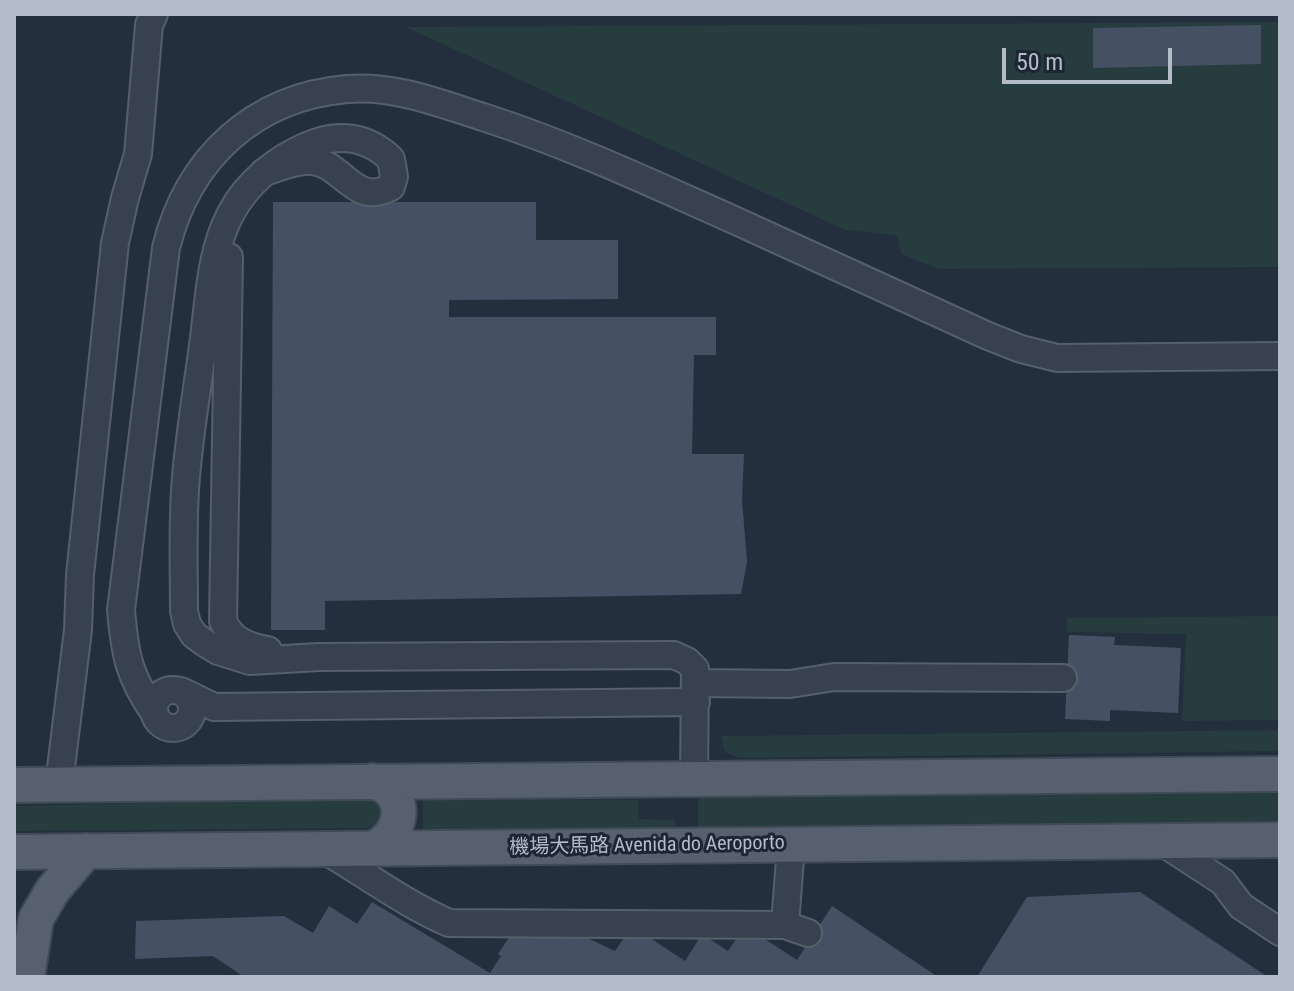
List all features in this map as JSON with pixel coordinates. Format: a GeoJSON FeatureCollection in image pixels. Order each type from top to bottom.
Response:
{"type":"FeatureCollection","features":[{"type":"Feature","properties":{"kind":"main road"},"geometry":{"type":"LineString","coordinates":[[14,785],[1280,774]]}},
{"type":"Feature","properties":{"kind":"main road"},"geometry":{"type":"LineString","coordinates":[[372,781],[390,790],[399,809],[396,829],[390,838],[372,849]]}},
{"type":"Feature","properties":{"kind":"main road","name":"機場大馬路 Avenida do Aeroporto"},"geometry":{"type":"LineString","coordinates":[[14,852],[1280,840]]}},
{"type":"Feature","properties":{"kind":"main road"},"geometry":{"type":"LineString","coordinates":[[27,977],[36,919],[52,891],[86,851]]}},
{"type":"Feature","properties":{"kind":"street"},"geometry":{"type":"LineString","coordinates":[[59,784],[78,630],[85,529],[115,243],[138,154],[151,18]]}},
{"type":"Feature","properties":{"kind":"street"},"geometry":{"type":"LineString","coordinates":[[214,707],[175,728],[158,720],[137,689],[127,657],[121,610],[162,272],[172,221],[189,185],[210,157],[255,117],[284,102],[349,89],[379,90],[417,96],[543,136],[1029,352],[1057,358],[1280,356]]}},
{"type":"Feature","properties":{"kind":"street"},"geometry":{"type":"LineString","coordinates":[[264,172],[236,205],[221,237],[212,278],[185,480],[184,611],[194,635],[218,651],[250,661],[319,657],[674,655],[695,669],[694,779]]}},
{"type":"Feature","properties":{"kind":"street"},"geometry":{"type":"LineString","coordinates":[[236,205],[229,251],[223,621],[227,631],[236,639],[257,649],[319,657]]}},
{"type":"Feature","properties":{"kind":"street"},"geometry":{"type":"LineString","coordinates":[[85,529],[130,534]]}},
{"type":"Feature","properties":{"kind":"street"},"geometry":{"type":"LineString","coordinates":[[127,657],[146,678],[214,707],[696,692],[834,677],[1063,678]]}},
{"type":"Feature","properties":{"kind":"street"},"geometry":{"type":"LineString","coordinates":[[155,714],[155,702],[163,692],[175,691],[192,705],[187,722]]}},
{"type":"Feature","properties":{"kind":"street"},"geometry":{"type":"LineString","coordinates":[[1160,841],[1223,882],[1241,906],[1280,932]]}},
{"type":"Feature","properties":{"kind":"street"},"geometry":{"type":"LineString","coordinates":[[323,849],[420,910],[449,923],[797,929],[791,845]]}},
{"type":"Feature","properties":{"kind":"street"},"geometry":{"type":"LineString","coordinates":[[1241,906],[1280,906]]}},
{"type":"Feature","properties":{"kind":"green space"},"geometry":{"type":"Polygon","coordinates":[[[1280,22],[1280,267],[939,269],[901,254],[897,235],[845,230],[406,27],[1280,22]]]}},
{"type":"Feature","properties":{"kind":"green space"},"geometry":{"type":"Polygon","coordinates":[[[1280,616],[1280,720],[1182,721],[1186,634],[1067,632],[1067,618],[1280,616]]]}},
{"type":"Feature","properties":{"kind":"green space"},"geometry":{"type":"Polygon","coordinates":[[[1280,730],[1280,751],[739,758],[725,752],[721,736],[1280,730]]]}},
{"type":"Feature","properties":{"kind":"green space"},"geometry":{"type":"Polygon","coordinates":[[[1280,790],[1280,826],[698,831],[698,794],[1280,790]]]}},
{"type":"Feature","properties":{"kind":"green space"},"geometry":{"type":"Polygon","coordinates":[[[368,798],[380,805],[382,813],[379,822],[369,828],[14,831],[14,806],[368,798]]]}},
{"type":"Feature","properties":{"kind":"green space"},"geometry":{"type":"Polygon","coordinates":[[[423,798],[638,800],[639,819],[675,820],[676,836],[423,835],[423,798]]]}},
{"type":"Feature","properties":{"kind":"building"},"geometry":{"type":"Polygon","coordinates":[[[1261,25],[1261,64],[1093,68],[1093,28],[1261,25]]]}},
{"type":"Feature","properties":{"kind":"building"},"geometry":{"type":"Polygon","coordinates":[[[273,202],[536,202],[536,240],[618,240],[618,299],[449,300],[449,317],[716,317],[716,355],[694,355],[692,454],[744,454],[742,499],[747,562],[741,594],[325,601],[325,630],[271,630],[273,202]]]}},
{"type":"Feature","properties":{"kind":"building"},"geometry":{"type":"Polygon","coordinates":[[[1069,635],[1115,637],[1114,645],[1181,648],[1178,713],[1110,710],[1110,721],[1065,719],[1069,635]]]}},
{"type":"Feature","properties":{"kind":"building"},"geometry":{"type":"Polygon","coordinates":[[[1140,892],[1268,977],[977,977],[1027,897],[1140,892]]]}},
{"type":"Feature","properties":{"kind":"building"},"geometry":{"type":"Polygon","coordinates":[[[372,902],[490,973],[516,927],[566,928],[615,951],[632,926],[685,961],[702,934],[728,951],[745,926],[797,960],[832,906],[938,977],[244,977],[213,956],[135,959],[136,921],[284,916],[313,933],[329,906],[357,924],[372,902]]]}}]}
